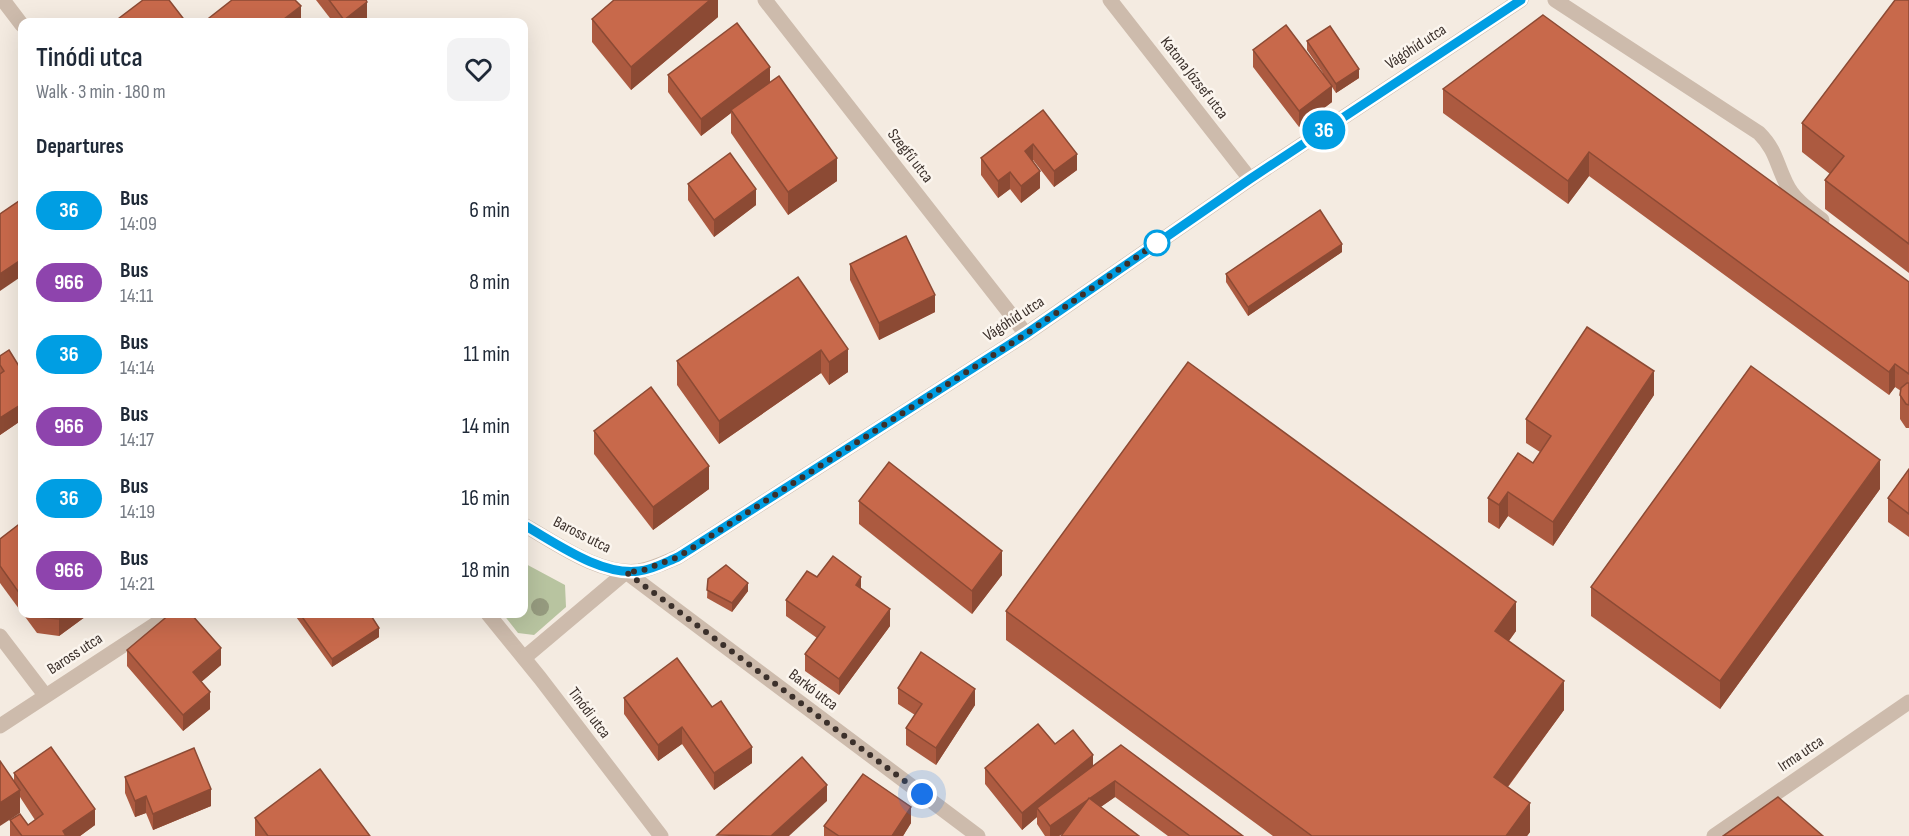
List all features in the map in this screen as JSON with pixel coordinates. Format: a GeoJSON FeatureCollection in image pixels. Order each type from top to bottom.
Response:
{"type":"FeatureCollection","features":[{"type":"Feature","properties":{"kind":"street"},"geometry":{"type":"LineString","coordinates":[[3,0],[18,20]]}},
{"type":"Feature","properties":{"kind":"street","name":"Szegfű utca"},"geometry":{"type":"LineString","coordinates":[[765,0],[1026,334]]}},
{"type":"Feature","properties":{"kind":"street","name":"Katona József utca"},"geometry":{"type":"LineString","coordinates":[[1110,0],[1250,179]]}},
{"type":"Feature","properties":{"kind":"street","name":"Vágóhíd utca"},"geometry":{"type":"LineString","coordinates":[[524,658],[626,572],[641,571],[678,557],[1026,334],[1250,179],[1521,0]]}},
{"type":"Feature","properties":{"kind":"street"},"geometry":{"type":"LineString","coordinates":[[1555,0],[1759,134],[1769,144],[1786,185],[1797,199],[1832,228]]}},
{"type":"Feature","properties":{"kind":"street","name":"Baross utca"},"geometry":{"type":"LineString","coordinates":[[528,527],[593,564],[626,572]]}},
{"type":"Feature","properties":{"kind":"street","name":"Barkó utca"},"geometry":{"type":"LineString","coordinates":[[626,572],[978,836]]}},
{"type":"Feature","properties":{"kind":"street","name":"Baross utca"},"geometry":{"type":"LineString","coordinates":[[0,726],[165,618]]}},
{"type":"Feature","properties":{"kind":"street","name":"Tinódi utca"},"geometry":{"type":"LineString","coordinates":[[491,618],[661,836]]}},
{"type":"Feature","properties":{"kind":"street"},"geometry":{"type":"LineString","coordinates":[[0,636],[45,695]]}},
{"type":"Feature","properties":{"kind":"street","name":"Irma utca"},"geometry":{"type":"LineString","coordinates":[[1714,836],[1909,702]]}},
{"type":"Feature","properties":{"kind":"green space"},"geometry":{"type":"Polygon","coordinates":[[[528,565],[565,585],[566,607],[534,635],[518,633],[506,618],[528,618],[528,565]]]}},
{"type":"Feature","properties":{"kind":"building"},"geometry":{"type":"Polygon","coordinates":[[[143,0],[169,0],[183,18],[119,18],[143,0]]]}},
{"type":"Feature","properties":{"kind":"building"},"geometry":{"type":"Polygon","coordinates":[[[232,0],[295,0],[301,6],[285,18],[209,18],[232,0]]]}},
{"type":"Feature","properties":{"kind":"building"},"geometry":{"type":"Polygon","coordinates":[[[329,0],[366,0],[367,2],[347,18],[342,18],[329,0]]]}},
{"type":"Feature","properties":{"kind":"building"},"geometry":{"type":"Polygon","coordinates":[[[614,0],[710,0],[631,67],[592,19],[614,0]]]}},
{"type":"Feature","properties":{"kind":"building"},"geometry":{"type":"Polygon","coordinates":[[[1895,0],[1909,0],[1909,244],[1825,180],[1844,156],[1802,123],[1895,0]]]}},
{"type":"Feature","properties":{"kind":"building"},"geometry":{"type":"Polygon","coordinates":[[[1543,15],[1909,282],[1909,374],[1895,364],[1889,372],[1589,152],[1568,181],[1443,89],[1543,15]]]}},
{"type":"Feature","properties":{"kind":"building"},"geometry":{"type":"Polygon","coordinates":[[[737,23],[770,67],[701,119],[668,75],[737,23]]]}},
{"type":"Feature","properties":{"kind":"building"},"geometry":{"type":"Polygon","coordinates":[[[1286,25],[1332,86],[1299,111],[1253,50],[1286,25]]]}},
{"type":"Feature","properties":{"kind":"building"},"geometry":{"type":"Polygon","coordinates":[[[1330,26],[1359,69],[1336,84],[1307,41],[1330,26]]]}},
{"type":"Feature","properties":{"kind":"building"},"geometry":{"type":"Polygon","coordinates":[[[779,76],[837,158],[788,192],[731,110],[779,76]]]}},
{"type":"Feature","properties":{"kind":"building"},"geometry":{"type":"Polygon","coordinates":[[[1043,110],[1077,154],[1054,171],[1033,144],[1025,151],[1040,171],[1021,186],[1010,172],[998,181],[981,158],[1043,110]]]}},
{"type":"Feature","properties":{"kind":"building"},"geometry":{"type":"Polygon","coordinates":[[[730,153],[756,189],[714,220],[688,184],[730,153]]]}},
{"type":"Feature","properties":{"kind":"building"},"geometry":{"type":"Polygon","coordinates":[[[18,202],[18,262],[0,274],[0,214],[18,202]]]}},
{"type":"Feature","properties":{"kind":"building"},"geometry":{"type":"Polygon","coordinates":[[[1320,210],[1342,244],[1248,307],[1226,274],[1320,210]]]}},
{"type":"Feature","properties":{"kind":"building"},"geometry":{"type":"Polygon","coordinates":[[[906,236],[935,295],[879,323],[850,264],[906,236]]]}},
{"type":"Feature","properties":{"kind":"building"},"geometry":{"type":"Polygon","coordinates":[[[798,277],[848,349],[829,362],[821,350],[719,421],[677,361],[798,277]]]}},
{"type":"Feature","properties":{"kind":"building"},"geometry":{"type":"Polygon","coordinates":[[[1587,327],[1654,371],[1553,522],[1508,492],[1499,505],[1488,498],[1518,453],[1533,463],[1551,436],[1526,419],[1587,327]]]}},
{"type":"Feature","properties":{"kind":"building"},"geometry":{"type":"Polygon","coordinates":[[[9,350],[18,365],[18,407],[0,418],[0,374],[4,371],[0,365],[0,356],[9,350]]]}},
{"type":"Feature","properties":{"kind":"building"},"geometry":{"type":"Polygon","coordinates":[[[1188,362],[1516,602],[1495,631],[1564,681],[1494,777],[1530,803],[1506,836],[1312,836],[1006,611],[1188,362]]]}},
{"type":"Feature","properties":{"kind":"building"},"geometry":{"type":"Polygon","coordinates":[[[1751,366],[1880,460],[1720,681],[1591,587],[1751,366]]]}},
{"type":"Feature","properties":{"kind":"building"},"geometry":{"type":"Polygon","coordinates":[[[1909,383],[1909,405],[1900,395],[1901,388],[1909,383]]]}},
{"type":"Feature","properties":{"kind":"building"},"geometry":{"type":"Polygon","coordinates":[[[651,387],[709,466],[653,507],[594,431],[651,387]]]}},
{"type":"Feature","properties":{"kind":"building"},"geometry":{"type":"Polygon","coordinates":[[[889,462],[1002,551],[972,591],[859,501],[889,462]]]}},
{"type":"Feature","properties":{"kind":"building"},"geometry":{"type":"Polygon","coordinates":[[[1909,469],[1909,514],[1888,498],[1909,469]]]}},
{"type":"Feature","properties":{"kind":"building"},"geometry":{"type":"Polygon","coordinates":[[[18,525],[18,591],[0,566],[0,539],[18,525]]]}},
{"type":"Feature","properties":{"kind":"building"},"geometry":{"type":"Polygon","coordinates":[[[833,556],[861,577],[856,585],[890,609],[839,679],[805,654],[825,627],[786,600],[807,571],[817,577],[833,556]]]}},
{"type":"Feature","properties":{"kind":"building"},"geometry":{"type":"Polygon","coordinates":[[[726,565],[748,583],[732,603],[707,590],[708,579],[726,565]]]}},
{"type":"Feature","properties":{"kind":"building"},"geometry":{"type":"Polygon","coordinates":[[[165,618],[195,618],[221,648],[193,672],[210,692],[183,715],[127,650],[165,618]]]}},
{"type":"Feature","properties":{"kind":"building"},"geometry":{"type":"Polygon","coordinates":[[[303,618],[373,618],[379,628],[332,659],[303,618]]]}},
{"type":"Feature","properties":{"kind":"building"},"geometry":{"type":"Polygon","coordinates":[[[921,652],[975,689],[936,748],[906,728],[922,704],[898,688],[921,652]]]}},
{"type":"Feature","properties":{"kind":"building"},"geometry":{"type":"Polygon","coordinates":[[[677,658],[712,707],[721,701],[752,747],[714,773],[682,727],[658,745],[624,698],[677,658]]]}},
{"type":"Feature","properties":{"kind":"building"},"geometry":{"type":"Polygon","coordinates":[[[1038,724],[1055,744],[1073,730],[1093,755],[1022,813],[985,768],[1038,724]]]}},
{"type":"Feature","properties":{"kind":"building"},"geometry":{"type":"Polygon","coordinates":[[[1121,745],[1243,836],[1190,836],[1115,781],[1050,826],[1037,808],[1121,745]]]}},
{"type":"Feature","properties":{"kind":"building"},"geometry":{"type":"Polygon","coordinates":[[[51,747],[95,809],[63,831],[66,836],[22,836],[10,820],[20,814],[28,825],[43,814],[14,773],[51,747]]]}},
{"type":"Feature","properties":{"kind":"building"},"geometry":{"type":"Polygon","coordinates":[[[194,748],[211,789],[153,814],[146,796],[135,801],[125,777],[194,748]]]}},
{"type":"Feature","properties":{"kind":"building"},"geometry":{"type":"Polygon","coordinates":[[[802,757],[827,785],[771,836],[717,835],[802,757]]]}},
{"type":"Feature","properties":{"kind":"building"},"geometry":{"type":"Polygon","coordinates":[[[0,761],[20,790],[0,803],[0,761]]]}},
{"type":"Feature","properties":{"kind":"building"},"geometry":{"type":"Polygon","coordinates":[[[320,769],[370,836],[268,836],[255,818],[320,769]]]}},
{"type":"Feature","properties":{"kind":"building"},"geometry":{"type":"Polygon","coordinates":[[[863,774],[911,807],[892,836],[839,836],[824,826],[863,774]]]}},
{"type":"Feature","properties":{"kind":"building"},"geometry":{"type":"Polygon","coordinates":[[[1778,797],[1823,836],[1723,836],[1778,797]]]}},
{"type":"Feature","properties":{"kind":"building"},"geometry":{"type":"Polygon","coordinates":[[[1089,798],[1139,836],[1061,836],[1089,798]]]}},
{"type":"Feature","properties":{"kind":"bus line","name":"36"},"geometry":{"type":"LineString","coordinates":[[528,527],[593,564],[616,571],[641,571],[678,557],[1026,334],[1250,179],[1521,0]]}},
{"type":"Feature","properties":{"kind":"route"},"geometry":{"type":"LineString","coordinates":[[922,794],[626,572],[641,571],[678,557],[1026,334],[1157,243]]}}]}
